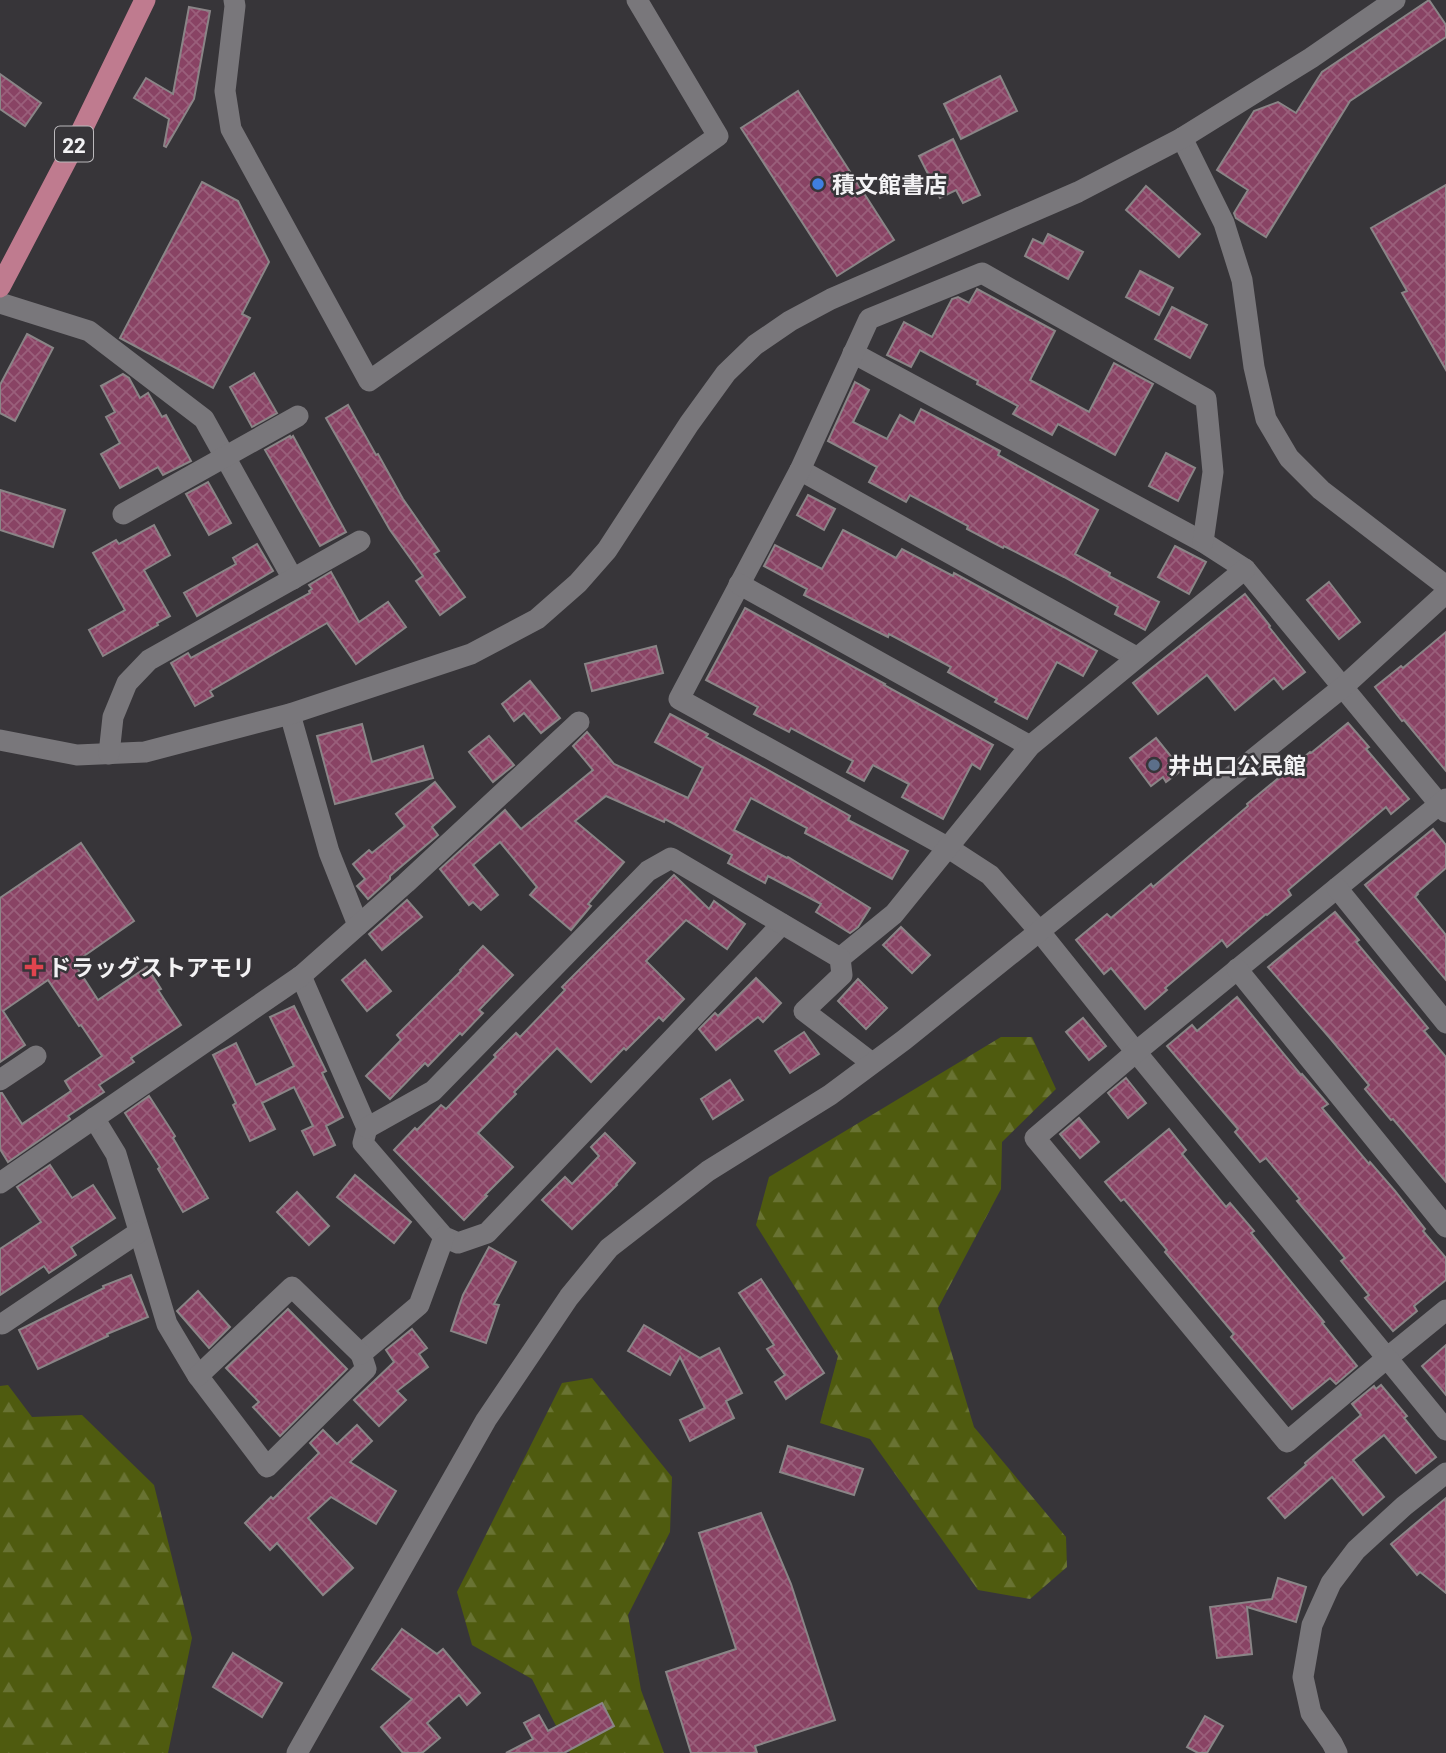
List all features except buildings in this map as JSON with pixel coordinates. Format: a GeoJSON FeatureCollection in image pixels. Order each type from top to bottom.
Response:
{"type":"FeatureCollection","features":[{"type":"Feature","properties":{"kind":"main road","name":"22"},"geometry":{"type":"LineString","coordinates":[[0,286],[78,138],[145,0]]}},
{"type":"Feature","properties":{"kind":"street"},"geometry":{"type":"LineString","coordinates":[[234,0],[225,91],[231,129],[369,382],[718,136],[637,0]]}},
{"type":"Feature","properties":{"kind":"street"},"geometry":{"type":"LineString","coordinates":[[0,740],[77,755],[145,752],[290,714],[471,654],[537,619],[578,583],[607,550],[689,424],[726,373],[755,345],[790,321],[831,299],[1078,192],[1182,138],[1311,58],[1395,0]]}},
{"type":"Feature","properties":{"kind":"street"},"geometry":{"type":"LineString","coordinates":[[1182,138],[1224,223],[1242,280],[1254,367],[1266,419],[1289,458],[1321,490],[1446,586]]}},
{"type":"Feature","properties":{"kind":"street"},"geometry":{"type":"LineString","coordinates":[[1203,542],[1213,472],[1206,399],[982,273],[869,319],[800,470],[679,699],[947,847],[990,875],[1040,932],[1446,1430]]}},
{"type":"Feature","properties":{"kind":"street"},"geometry":{"type":"LineString","coordinates":[[0,303],[89,331],[204,419],[293,579]]}},
{"type":"Feature","properties":{"kind":"street"},"geometry":{"type":"LineString","coordinates":[[853,353],[1203,542],[1245,569],[1444,805],[1336,888],[1035,1138],[1287,1442],[1446,1310]]}},
{"type":"Feature","properties":{"kind":"street"},"geometry":{"type":"LineString","coordinates":[[123,514],[298,416]]}},
{"type":"Feature","properties":{"kind":"street"},"geometry":{"type":"LineString","coordinates":[[800,470],[1136,657]]}},
{"type":"Feature","properties":{"kind":"street"},"geometry":{"type":"LineString","coordinates":[[109,754],[113,717],[127,683],[149,660],[359,541]]}},
{"type":"Feature","properties":{"kind":"street"},"geometry":{"type":"LineString","coordinates":[[840,958],[894,914],[1030,746],[1245,569]]}},
{"type":"Feature","properties":{"kind":"street"},"geometry":{"type":"LineString","coordinates":[[739,584],[1030,746]]}},
{"type":"Feature","properties":{"kind":"street"},"geometry":{"type":"LineString","coordinates":[[297,1753],[486,1420],[569,1297],[609,1248],[708,1171],[830,1096],[1040,932],[1343,687],[1446,593]]}},
{"type":"Feature","properties":{"kind":"street"},"geometry":{"type":"LineString","coordinates":[[290,714],[328,852],[358,925]]}},
{"type":"Feature","properties":{"kind":"street"},"geometry":{"type":"LineString","coordinates":[[0,1183],[301,976],[579,722]]}},
{"type":"Feature","properties":{"kind":"street"},"geometry":{"type":"LineString","coordinates":[[367,1128],[433,1091],[648,871],[671,858],[840,958]]}},
{"type":"Feature","properties":{"kind":"street"},"geometry":{"type":"LineString","coordinates":[[1336,888],[1446,1023]]}},
{"type":"Feature","properties":{"kind":"street"},"geometry":{"type":"LineString","coordinates":[[301,976],[367,1128],[363,1143],[443,1237],[458,1243],[487,1233],[782,924]]}},
{"type":"Feature","properties":{"kind":"street"},"geometry":{"type":"LineString","coordinates":[[840,958],[842,975],[804,1012],[872,1063]]}},
{"type":"Feature","properties":{"kind":"street"},"geometry":{"type":"LineString","coordinates":[[1237,969],[1446,1227]]}},
{"type":"Feature","properties":{"kind":"street"},"geometry":{"type":"LineString","coordinates":[[0,1080],[36,1056]]}},
{"type":"Feature","properties":{"kind":"street"},"geometry":{"type":"LineString","coordinates":[[94,1118],[116,1154],[167,1324],[198,1376],[267,1467],[366,1369],[361,1354],[292,1287],[198,1376]]}},
{"type":"Feature","properties":{"kind":"street"},"geometry":{"type":"LineString","coordinates":[[2,1324],[139,1232]]}},
{"type":"Feature","properties":{"kind":"street"},"geometry":{"type":"LineString","coordinates":[[361,1354],[419,1305],[443,1237]]}},
{"type":"Feature","properties":{"kind":"street"},"geometry":{"type":"LineString","coordinates":[[1337,1753],[1311,1713],[1303,1677],[1312,1625],[1331,1583],[1356,1550],[1404,1506],[1446,1473]]}},
{"type":"Feature","properties":{"kind":"green space"},"geometry":{"type":"Polygon","coordinates":[[[1001,1037],[1032,1037],[1056,1089],[1002,1142],[1001,1189],[938,1308],[974,1427],[1066,1537],[1067,1567],[1030,1599],[978,1590],[870,1439],[820,1423],[838,1356],[756,1225],[769,1177],[1001,1037]]]}},
{"type":"Feature","properties":{"kind":"green space"},"geometry":{"type":"Polygon","coordinates":[[[592,1378],[672,1477],[670,1532],[628,1615],[641,1690],[664,1753],[570,1753],[532,1679],[472,1645],[457,1592],[562,1383],[592,1378]]]}},
{"type":"Feature","properties":{"kind":"green space"},"geometry":{"type":"Polygon","coordinates":[[[8,1385],[32,1417],[82,1415],[154,1485],[192,1638],[168,1753],[0,1753],[0,1386],[8,1385]]]}},
{"type":"Feature","properties":{"kind":"place","name":"積文館書店"},"geometry":{"type":"Point","coordinates":[818,184]}},
{"type":"Feature","properties":{"kind":"place","name":"井出口公民館"},"geometry":{"type":"Point","coordinates":[1154,765]}},
{"type":"Feature","properties":{"kind":"place","name":"ドラッグストアモリ"},"geometry":{"type":"Point","coordinates":[34,967]}}]}
